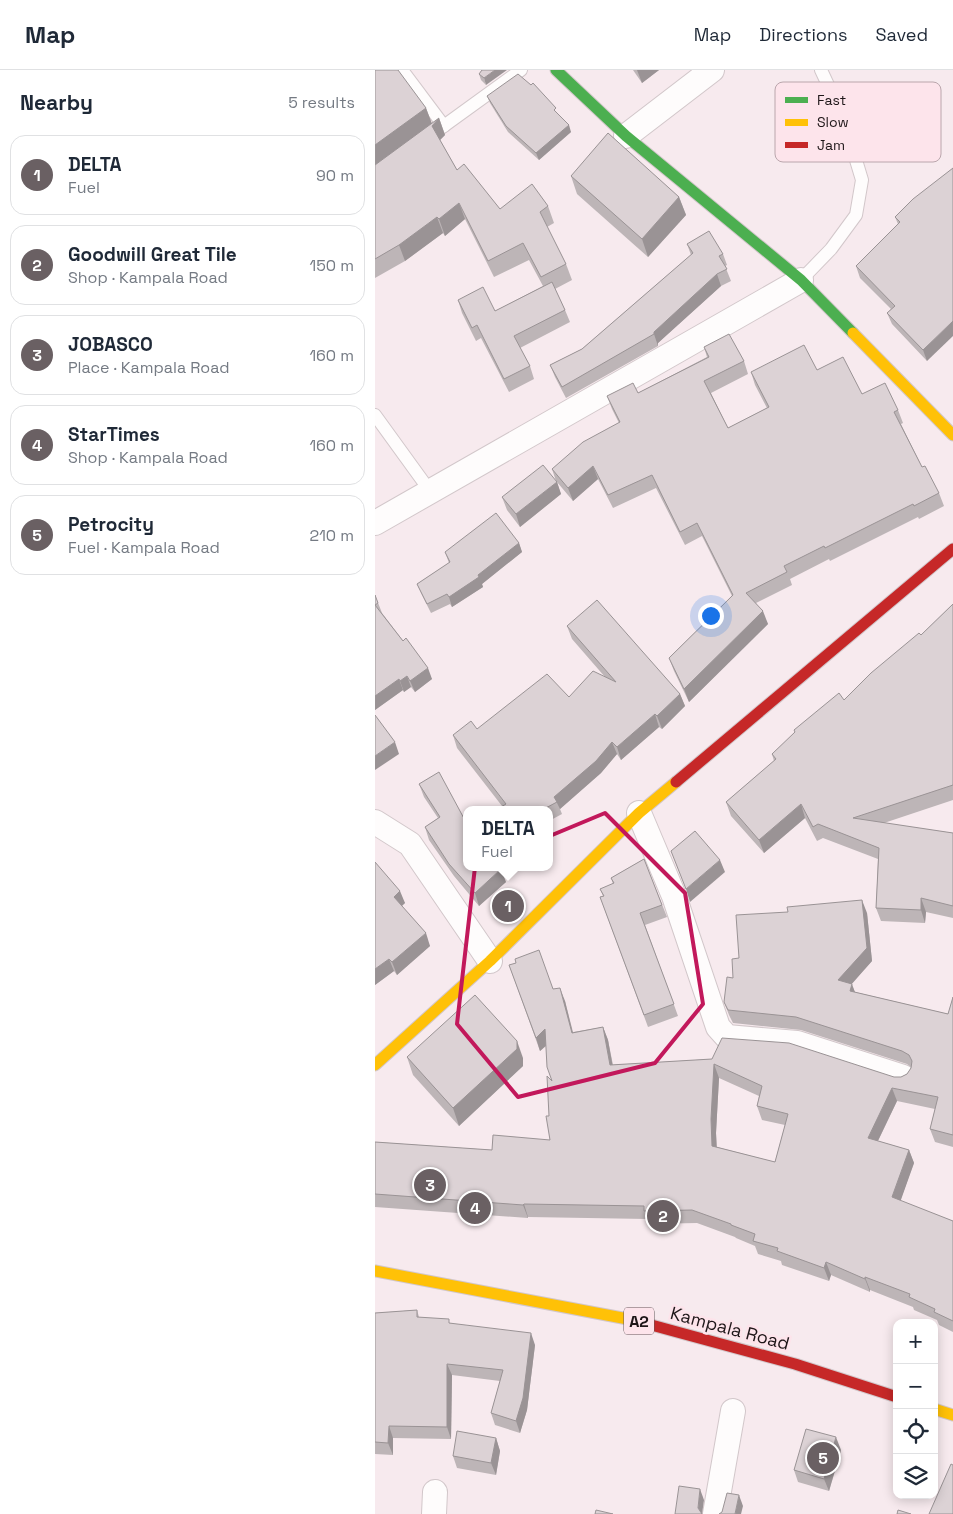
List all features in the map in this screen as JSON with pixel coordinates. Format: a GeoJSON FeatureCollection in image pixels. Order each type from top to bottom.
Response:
{"type":"FeatureCollection","features":[{"type":"Feature","properties":{"kind":"street"},"geometry":{"type":"LineString","coordinates":[[555,70],[626,136],[801,280],[953,435]]}},
{"type":"Feature","properties":{"kind":"street"},"geometry":{"type":"LineString","coordinates":[[626,136],[712,70]]}},
{"type":"Feature","properties":{"kind":"street"},"geometry":{"type":"LineString","coordinates":[[375,522],[801,280]]}},
{"type":"Feature","properties":{"kind":"street"},"geometry":{"type":"LineString","coordinates":[[375,1065],[490,960],[639,813],[953,549]]}},
{"type":"Feature","properties":{"kind":"street"},"geometry":{"type":"LineString","coordinates":[[639,813],[674,896],[719,1028],[727,1037],[797,1043],[903,1077]]}},
{"type":"Feature","properties":{"kind":"street"},"geometry":{"type":"LineString","coordinates":[[375,822],[410,844],[490,960]]}},
{"type":"Feature","properties":{"kind":"street","name":"Kampala Road"},"geometry":{"type":"LineString","coordinates":[[375,1271],[638,1321],[795,1364],[893,1396]]}},
{"type":"Feature","properties":{"kind":"street"},"geometry":{"type":"LineString","coordinates":[[938,1410],[953,1415]]}},
{"type":"Feature","properties":{"kind":"street"},"geometry":{"type":"LineString","coordinates":[[715,1514],[733,1411]]}},
{"type":"Feature","properties":{"kind":"lane"},"geometry":{"type":"LineString","coordinates":[[402,70],[444,126]]}},
{"type":"Feature","properties":{"kind":"lane"},"geometry":{"type":"LineString","coordinates":[[421,142],[521,70]]}},
{"type":"Feature","properties":{"kind":"lane"},"geometry":{"type":"LineString","coordinates":[[821,70],[827,82]]}},
{"type":"Feature","properties":{"kind":"lane"},"geometry":{"type":"LineString","coordinates":[[801,280],[831,249],[856,215],[862,180],[857,162]]}},
{"type":"Feature","properties":{"kind":"lane"},"geometry":{"type":"LineString","coordinates":[[375,415],[430,491]]}},
{"type":"Feature","properties":{"kind":"highlighted area"},"geometry":{"type":"Polygon","coordinates":[[[605,813],[685,893],[703,1004],[655,1063],[518,1097],[457,1024],[475,867],[605,813]]]}},
{"type":"Feature","properties":{"kind":"building"},"geometry":{"type":"Polygon","coordinates":[[[375,70],[398,70],[426,108],[375,145],[375,70]]]}},
{"type":"Feature","properties":{"kind":"building"},"geometry":{"type":"Polygon","coordinates":[[[482,70],[495,70],[484,78],[479,74],[482,70]]]}},
{"type":"Feature","properties":{"kind":"building"},"geometry":{"type":"Polygon","coordinates":[[[518,74],[531,85],[533,83],[556,108],[554,110],[569,125],[536,153],[506,126],[487,96],[518,74]]]}},
{"type":"Feature","properties":{"kind":"building"},"geometry":{"type":"Polygon","coordinates":[[[439,118],[432,126],[457,170],[464,164],[500,209],[532,184],[548,206],[540,212],[566,264],[541,277],[523,243],[488,261],[459,203],[439,219],[437,217],[399,245],[375,259],[375,165],[439,118]]]}},
{"type":"Feature","properties":{"kind":"building"},"geometry":{"type":"Polygon","coordinates":[[[608,133],[679,197],[642,239],[571,176],[608,133]]]}},
{"type":"Feature","properties":{"kind":"building"},"geometry":{"type":"Polygon","coordinates":[[[953,168],[953,321],[923,350],[887,313],[895,306],[856,266],[900,222],[895,217],[913,199],[953,168]]]}},
{"type":"Feature","properties":{"kind":"building"},"geometry":{"type":"Polygon","coordinates":[[[709,231],[723,254],[719,256],[727,269],[717,274],[654,334],[562,387],[550,365],[582,349],[693,253],[687,244],[709,231]]]}},
{"type":"Feature","properties":{"kind":"building"},"geometry":{"type":"Polygon","coordinates":[[[552,282],[565,310],[514,336],[530,366],[504,379],[477,325],[472,328],[458,300],[483,287],[495,311],[552,282]]]}},
{"type":"Feature","properties":{"kind":"building"},"geometry":{"type":"Polygon","coordinates":[[[729,334],[744,361],[704,381],[728,428],[769,407],[751,372],[804,345],[817,370],[843,357],[862,394],[885,383],[898,410],[894,412],[922,467],[925,466],[939,493],[784,566],[787,572],[746,593],[763,611],[684,689],[669,658],[733,595],[697,523],[680,532],[652,475],[608,495],[593,466],[568,488],[552,469],[583,442],[620,422],[607,396],[633,383],[638,393],[709,357],[704,347],[729,334]]]}},
{"type":"Feature","properties":{"kind":"building"},"geometry":{"type":"Polygon","coordinates":[[[543,465],[557,482],[516,514],[502,497],[543,465]]]}},
{"type":"Feature","properties":{"kind":"building"},"geometry":{"type":"Polygon","coordinates":[[[496,513],[519,543],[478,575],[479,577],[449,597],[447,594],[427,604],[417,584],[450,562],[445,552],[496,513]]]}},
{"type":"Feature","properties":{"kind":"building"},"geometry":{"type":"Polygon","coordinates":[[[597,600],[680,694],[657,716],[655,714],[617,747],[612,742],[596,761],[554,797],[557,802],[550,806],[503,806],[506,804],[453,735],[471,721],[477,729],[547,674],[569,697],[593,671],[616,682],[567,626],[597,600]]]}},
{"type":"Feature","properties":{"kind":"building"},"geometry":{"type":"Polygon","coordinates":[[[953,604],[953,785],[853,818],[953,833],[953,906],[921,898],[921,910],[876,908],[879,848],[818,824],[813,827],[801,804],[759,840],[726,802],[776,759],[772,754],[795,732],[794,730],[839,693],[844,700],[871,673],[919,633],[921,635],[953,604]]]}},
{"type":"Feature","properties":{"kind":"building"},"geometry":{"type":"Polygon","coordinates":[[[375,605],[403,641],[406,638],[428,668],[410,681],[407,676],[400,681],[399,679],[375,696],[375,605]]]}},
{"type":"Feature","properties":{"kind":"building"},"geometry":{"type":"Polygon","coordinates":[[[375,715],[395,742],[375,756],[375,715]]]}},
{"type":"Feature","properties":{"kind":"building"},"geometry":{"type":"Polygon","coordinates":[[[439,772],[463,817],[463,871],[499,871],[475,893],[449,864],[425,827],[440,817],[419,784],[439,772]]]}},
{"type":"Feature","properties":{"kind":"building"},"geometry":{"type":"Polygon","coordinates":[[[695,831],[720,860],[686,889],[671,851],[695,831]]]}},
{"type":"Feature","properties":{"kind":"building"},"geometry":{"type":"Polygon","coordinates":[[[644,859],[662,905],[640,913],[674,1004],[644,1015],[600,897],[604,896],[600,889],[614,883],[611,878],[644,859]]]}},
{"type":"Feature","properties":{"kind":"building"},"geometry":{"type":"Polygon","coordinates":[[[375,862],[400,891],[394,897],[426,933],[392,962],[389,959],[375,969],[375,862]]]}},
{"type":"Feature","properties":{"kind":"building"},"geometry":{"type":"Polygon","coordinates":[[[862,900],[867,948],[838,980],[852,984],[850,991],[948,1014],[953,997],[953,1135],[930,1129],[938,1097],[892,1088],[868,1138],[909,1150],[892,1197],[953,1221],[953,1321],[934,1312],[935,1309],[909,1297],[910,1294],[865,1277],[865,1279],[826,1262],[824,1268],[777,1251],[778,1248],[753,1241],[755,1234],[692,1210],[644,1211],[644,1206],[523,1205],[375,1194],[375,1142],[492,1150],[493,1135],[550,1140],[546,1116],[549,1116],[547,1076],[552,1081],[547,1067],[545,1029],[536,1038],[509,965],[516,963],[515,959],[539,950],[553,989],[560,988],[572,1033],[603,1027],[610,1065],[712,1059],[722,1038],[789,1043],[894,1077],[901,1077],[907,1074],[911,1068],[912,1061],[909,1055],[902,1051],[796,1017],[728,1010],[724,1002],[727,977],[733,978],[732,959],[739,958],[736,915],[788,912],[787,907],[862,900]],[[714,1064],[711,1119],[712,1146],[775,1162],[788,1114],[757,1106],[762,1086],[714,1064]]]}},
{"type":"Feature","properties":{"kind":"building"},"geometry":{"type":"Polygon","coordinates":[[[475,995],[517,1041],[517,1049],[453,1108],[407,1057],[475,995]]]}},
{"type":"Feature","properties":{"kind":"building"},"geometry":{"type":"Polygon","coordinates":[[[417,1310],[417,1317],[449,1319],[449,1323],[531,1333],[523,1398],[516,1421],[491,1413],[503,1370],[447,1364],[447,1427],[389,1426],[388,1443],[375,1442],[375,1313],[417,1310]]]}},
{"type":"Feature","properties":{"kind":"building"},"geometry":{"type":"Polygon","coordinates":[[[806,1429],[836,1437],[824,1479],[794,1470],[806,1429]]]}},
{"type":"Feature","properties":{"kind":"building"},"geometry":{"type":"Polygon","coordinates":[[[457,1431],[496,1438],[491,1463],[453,1456],[457,1431]]]}},
{"type":"Feature","properties":{"kind":"building"},"geometry":{"type":"Polygon","coordinates":[[[951,1464],[953,1465],[953,1514],[929,1514],[936,1499],[938,1499],[938,1494],[951,1464]]]}},
{"type":"Feature","properties":{"kind":"building"},"geometry":{"type":"Polygon","coordinates":[[[679,1486],[700,1489],[698,1508],[702,1514],[675,1514],[679,1486]]]}},
{"type":"Feature","properties":{"kind":"building"},"geometry":{"type":"Polygon","coordinates":[[[727,1493],[739,1495],[735,1514],[719,1514],[722,1512],[727,1493]]]}},
{"type":"Feature","properties":{"kind":"building"},"geometry":{"type":"Polygon","coordinates":[[[596,1510],[613,1514],[595,1514],[596,1510]]]}},
{"type":"Feature","properties":{"kind":"building"},"geometry":{"type":"Polygon","coordinates":[[[898,1510],[911,1514],[897,1514],[898,1510]]]}},
{"type":"Feature","properties":{"kind":"traffic: fast"},"geometry":{"type":"LineString","coordinates":[[556,70],[626,136],[801,280],[853,333]]}},
{"type":"Feature","properties":{"kind":"traffic: slow"},"geometry":{"type":"LineString","coordinates":[[853,333],[953,435]]}},
{"type":"Feature","properties":{"kind":"traffic: slow"},"geometry":{"type":"LineString","coordinates":[[375,1065],[490,961],[639,813],[676,782]]}},
{"type":"Feature","properties":{"kind":"traffic: slow"},"geometry":{"type":"LineString","coordinates":[[375,1271],[633,1320]]}},
{"type":"Feature","properties":{"kind":"traffic: slow"},"geometry":{"type":"LineString","coordinates":[[938,1410],[953,1415]]}},
{"type":"Feature","properties":{"kind":"traffic: jam"},"geometry":{"type":"LineString","coordinates":[[676,782],[953,549]]}},
{"type":"Feature","properties":{"kind":"traffic: jam"},"geometry":{"type":"LineString","coordinates":[[633,1320],[795,1364],[893,1396]]}},
{"type":"Feature","properties":{"kind":"place","name":"DELTA"},"geometry":{"type":"Point","coordinates":[508,906]}},
{"type":"Feature","properties":{"kind":"place","name":"JOBASCO"},"geometry":{"type":"Point","coordinates":[430,1185]}},
{"type":"Feature","properties":{"kind":"place","name":"StarTimes"},"geometry":{"type":"Point","coordinates":[475,1208]}},
{"type":"Feature","properties":{"kind":"place","name":"Goodwill Great Tile"},"geometry":{"type":"Point","coordinates":[663,1216]}},
{"type":"Feature","properties":{"kind":"place","name":"Petrocity"},"geometry":{"type":"Point","coordinates":[823,1458]}}]}
